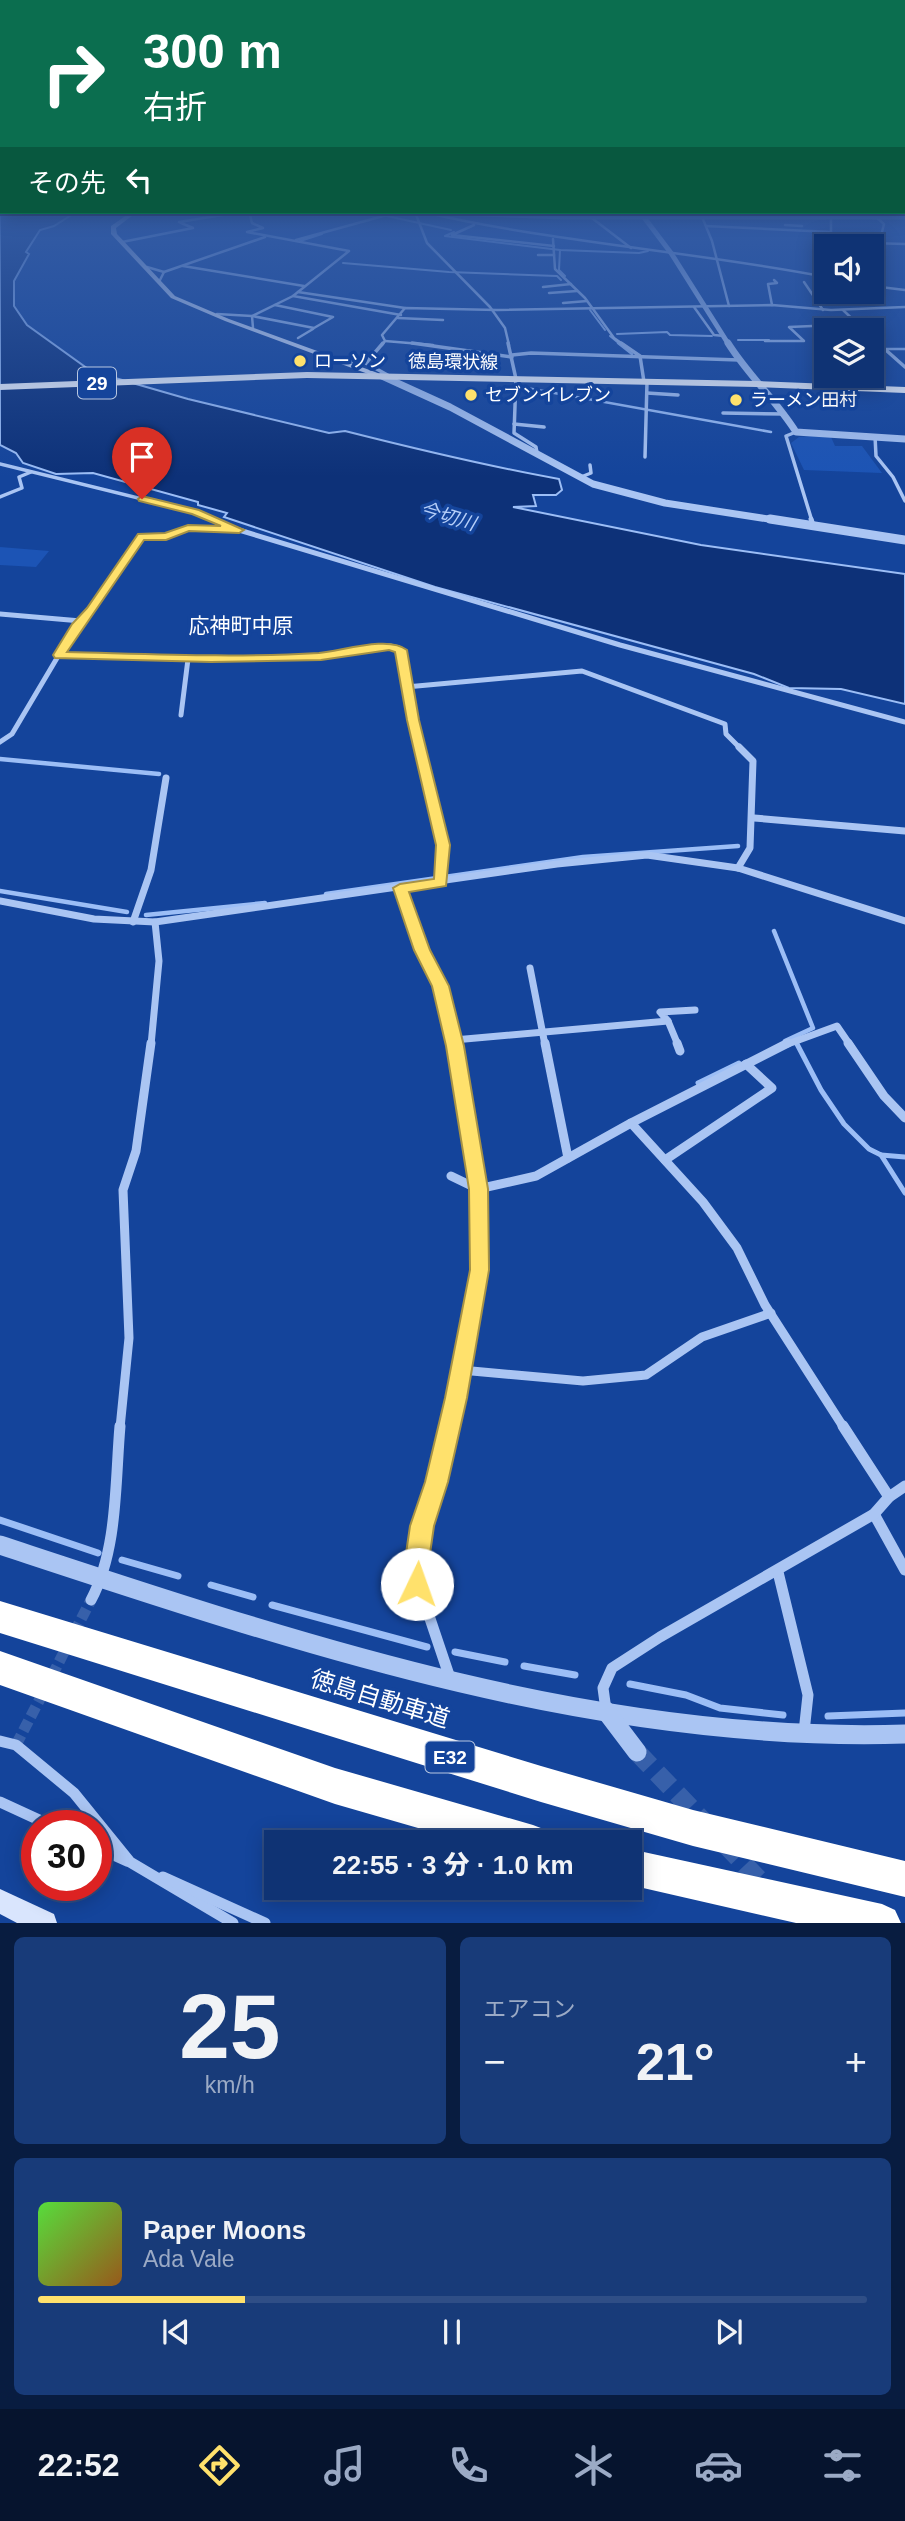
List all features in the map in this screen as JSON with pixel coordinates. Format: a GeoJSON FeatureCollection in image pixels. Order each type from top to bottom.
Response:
{"type":"FeatureCollection","features":[{"type":"Feature","properties":{"kind":"highway","name":"徳島自動車道"},"geometry":{"type":"LineString","coordinates":[[0,1617],[553,1788],[693,1828],[905,1879]]}},
{"type":"Feature","properties":{"kind":"highway"},"geometry":{"type":"LineString","coordinates":[[0,1668],[335,1786],[488,1830]]}},
{"type":"Feature","properties":{"kind":"highway"},"geometry":{"type":"LineString","coordinates":[[642,1870],[882,1923]]}},
{"type":"Feature","properties":{"kind":"main road"},"geometry":{"type":"LineString","coordinates":[[177,298],[387,377]]}},
{"type":"Feature","properties":{"kind":"main road","name":"徳島環状線"},"geometry":{"type":"LineString","coordinates":[[0,387],[307,375],[757,384],[905,390]]}},
{"type":"Feature","properties":{"kind":"main road"},"geometry":{"type":"LineString","coordinates":[[0,1901],[45,1923]]}},
{"type":"Feature","properties":{"kind":"street"},"geometry":{"type":"LineString","coordinates":[[252,316],[289,298]]}},
{"type":"Feature","properties":{"kind":"street"},"geometry":{"type":"LineString","coordinates":[[302,298],[399,316],[443,320]]}},
{"type":"Feature","properties":{"kind":"street"},"geometry":{"type":"LineString","coordinates":[[336,298],[405,308],[493,311],[506,308],[595,310],[772,305],[823,310],[905,307]]}},
{"type":"Feature","properties":{"kind":"street"},"geometry":{"type":"LineString","coordinates":[[480,298],[505,328],[512,356],[516,379],[514,433],[536,447],[537,453]]}},
{"type":"Feature","properties":{"kind":"street"},"geometry":{"type":"LineString","coordinates":[[584,298],[614,338],[640,356],[647,393],[645,457]]}},
{"type":"Feature","properties":{"kind":"street"},"geometry":{"type":"LineString","coordinates":[[699,298],[739,360],[785,414],[796,432]]}},
{"type":"Feature","properties":{"kind":"street"},"geometry":{"type":"LineString","coordinates":[[727,298],[729,306]]}},
{"type":"Feature","properties":{"kind":"street"},"geometry":{"type":"LineString","coordinates":[[771,298],[772,305]]}},
{"type":"Feature","properties":{"kind":"street"},"geometry":{"type":"LineString","coordinates":[[815,298],[823,310]]}},
{"type":"Feature","properties":{"kind":"street"},"geometry":{"type":"LineString","coordinates":[[426,309],[430,299]]}},
{"type":"Feature","properties":{"kind":"street"},"geometry":{"type":"LineString","coordinates":[[563,303],[587,301]]}},
{"type":"Feature","properties":{"kind":"street"},"geometry":{"type":"LineString","coordinates":[[274,305],[333,317],[298,338]]}},
{"type":"Feature","properties":{"kind":"street"},"geometry":{"type":"LineString","coordinates":[[694,307],[714,335],[724,336]]}},
{"type":"Feature","properties":{"kind":"street"},"geometry":{"type":"LineString","coordinates":[[386,341],[382,335],[405,308]]}},
{"type":"Feature","properties":{"kind":"street"},"geometry":{"type":"LineString","coordinates":[[843,310],[852,318]]}},
{"type":"Feature","properties":{"kind":"street"},"geometry":{"type":"LineString","coordinates":[[217,314],[252,316],[314,328]]}},
{"type":"Feature","properties":{"kind":"street"},"geometry":{"type":"LineString","coordinates":[[252,316],[253,328]]}},
{"type":"Feature","properties":{"kind":"street"},"geometry":{"type":"LineString","coordinates":[[424,326],[428,319]]}},
{"type":"Feature","properties":{"kind":"street"},"geometry":{"type":"LineString","coordinates":[[765,341],[804,341],[789,327],[814,326]]}},
{"type":"Feature","properties":{"kind":"street"},"geometry":{"type":"LineString","coordinates":[[386,341],[429,344],[512,356],[531,353],[739,360]]}},
{"type":"Feature","properties":{"kind":"street"},"geometry":{"type":"LineString","coordinates":[[366,363],[386,341]]}},
{"type":"Feature","properties":{"kind":"street"},"geometry":{"type":"LineString","coordinates":[[884,349],[905,367]]}},
{"type":"Feature","properties":{"kind":"street"},"geometry":{"type":"LineString","coordinates":[[339,360],[366,363],[387,377],[450,407],[593,484],[665,503],[905,540]]}},
{"type":"Feature","properties":{"kind":"street"},"geometry":{"type":"LineString","coordinates":[[647,393],[678,395]]}},
{"type":"Feature","properties":{"kind":"street"},"geometry":{"type":"LineString","coordinates":[[723,413],[785,414]]}},
{"type":"Feature","properties":{"kind":"street"},"geometry":{"type":"LineString","coordinates":[[514,424],[544,427]]}},
{"type":"Feature","properties":{"kind":"street"},"geometry":{"type":"LineString","coordinates":[[813,525],[786,436],[796,432],[905,439]]}},
{"type":"Feature","properties":{"kind":"street"},"geometry":{"type":"LineString","coordinates":[[875,436],[876,456],[893,477],[905,501]]}},
{"type":"Feature","properties":{"kind":"street"},"geometry":{"type":"LineString","coordinates":[[0,464],[12,464],[195,512],[239,530],[620,645],[905,722]]}},
{"type":"Feature","properties":{"kind":"street"},"geometry":{"type":"LineString","coordinates":[[581,477],[591,473],[590,465]]}},
{"type":"Feature","properties":{"kind":"street"},"geometry":{"type":"LineString","coordinates":[[0,497],[22,488],[19,477],[32,471]]}},
{"type":"Feature","properties":{"kind":"street"},"geometry":{"type":"LineString","coordinates":[[0,742],[12,734],[81,621],[92,610],[141,536],[166,537],[188,528],[239,530]]}},
{"type":"Feature","properties":{"kind":"street"},"geometry":{"type":"LineString","coordinates":[[0,614],[81,621]]}},
{"type":"Feature","properties":{"kind":"street"},"geometry":{"type":"LineString","coordinates":[[59,655],[188,659],[321,656],[396,646],[401,650],[406,687],[441,830],[441,878]]}},
{"type":"Feature","properties":{"kind":"street"},"geometry":{"type":"LineString","coordinates":[[181,715],[188,659]]}},
{"type":"Feature","properties":{"kind":"street"},"geometry":{"type":"LineString","coordinates":[[406,687],[582,671],[725,724],[730,739],[753,761],[754,818],[750,848],[738,868]]}},
{"type":"Feature","properties":{"kind":"street"},"geometry":{"type":"LineString","coordinates":[[133,922],[142,903],[154,852],[166,778]]}},
{"type":"Feature","properties":{"kind":"street"},"geometry":{"type":"LineString","coordinates":[[754,818],[905,831]]}},
{"type":"Feature","properties":{"kind":"street"},"geometry":{"type":"LineString","coordinates":[[0,901],[54,913],[155,922],[400,888],[441,878],[647,855],[738,868],[905,921]]}},
{"type":"Feature","properties":{"kind":"street"},"geometry":{"type":"LineString","coordinates":[[400,888],[422,950],[440,986],[454,1040],[478,1189],[480,1270],[437,1482],[422,1526],[415,1574],[451,1682]]}},
{"type":"Feature","properties":{"kind":"street"},"geometry":{"type":"LineString","coordinates":[[91,1600],[102,1579],[108,1553],[129,1338],[123,1190],[136,1151],[151,1043],[159,961],[155,922]]}},
{"type":"Feature","properties":{"kind":"street"},"geometry":{"type":"LineString","coordinates":[[530,968],[568,1158]]}},
{"type":"Feature","properties":{"kind":"street"},"geometry":{"type":"LineString","coordinates":[[680,1051],[668,1021],[660,1012],[695,1010]]}},
{"type":"Feature","properties":{"kind":"street"},"geometry":{"type":"LineString","coordinates":[[454,1040],[668,1021]]}},
{"type":"Feature","properties":{"kind":"street"},"geometry":{"type":"LineString","coordinates":[[451,1176],[478,1189],[536,1176],[631,1122],[792,1041],[837,1026],[884,1096],[905,1118]]}},
{"type":"Feature","properties":{"kind":"street"},"geometry":{"type":"LineString","coordinates":[[665,1160],[772,1088],[746,1064]]}},
{"type":"Feature","properties":{"kind":"street"},"geometry":{"type":"LineString","coordinates":[[631,1122],[703,1202],[737,1248],[771,1314],[889,1497]]}},
{"type":"Feature","properties":{"kind":"street"},"geometry":{"type":"LineString","coordinates":[[461,1370],[583,1381],[646,1374],[702,1337],[771,1314]]}},
{"type":"Feature","properties":{"kind":"street"},"geometry":{"type":"LineString","coordinates":[[637,1752],[606,1711],[603,1688],[612,1668],[660,1637],[778,1572],[874,1514],[889,1497],[905,1486]]}},
{"type":"Feature","properties":{"kind":"street"},"geometry":{"type":"LineString","coordinates":[[874,1514],[905,1570]]}},
{"type":"Feature","properties":{"kind":"street"},"geometry":{"type":"LineString","coordinates":[[0,1545],[355,1657],[451,1682],[606,1711],[736,1731],[803,1736],[905,1734]]}},
{"type":"Feature","properties":{"kind":"street"},"geometry":{"type":"LineString","coordinates":[[778,1572],[808,1695],[803,1736]]}},
{"type":"Feature","properties":{"kind":"street"},"geometry":{"type":"LineString","coordinates":[[0,1741],[16,1745],[74,1793],[130,1862],[233,1923]]}},
{"type":"Feature","properties":{"kind":"street"},"geometry":{"type":"LineString","coordinates":[[0,1802],[21,1812]]}},
{"type":"Feature","properties":{"kind":"street"},"geometry":{"type":"LineString","coordinates":[[112,1854],[265,1923]]}},
{"type":"Feature","properties":{"kind":"shaded area"},"geometry":{"type":"Polygon","coordinates":[[[799,437],[831,437],[835,446],[862,446],[882,473],[804,470],[791,443],[799,437]]]}},
{"type":"Feature","properties":{"kind":"shaded area"},"geometry":{"type":"Polygon","coordinates":[[[0,547],[49,551],[36,567],[0,565],[0,547]]]}},
{"type":"Feature","properties":{"kind":"water","name":"今切川"},"geometry":{"type":"Polygon","coordinates":[[[0,298],[14,298],[14,306],[27,325],[91,371],[188,399],[329,433],[345,431],[559,479],[562,490],[556,495],[533,495],[536,506],[513,507],[701,545],[905,574],[905,704],[841,689],[789,688],[754,674],[435,587],[224,517],[227,513],[198,505],[198,502],[93,473],[56,474],[23,463],[16,453],[0,445],[0,298]]]}},
{"type":"Feature","properties":{"kind":"waterway"},"geometry":{"type":"LineString","coordinates":[[590,310],[605,330]]}},
{"type":"Feature","properties":{"kind":"waterway"},"geometry":{"type":"LineString","coordinates":[[617,334],[667,332],[670,335],[712,336]]}},
{"type":"Feature","properties":{"kind":"waterway"},"geometry":{"type":"LineString","coordinates":[[610,336],[621,345]]}},
{"type":"Feature","properties":{"kind":"waterway"},"geometry":{"type":"LineString","coordinates":[[738,340],[769,340]]}},
{"type":"Feature","properties":{"kind":"waterway"},"geometry":{"type":"LineString","coordinates":[[618,343],[632,354]]}},
{"type":"Feature","properties":{"kind":"waterway"},"geometry":{"type":"LineString","coordinates":[[884,349],[905,349]]}},
{"type":"Feature","properties":{"kind":"waterway"},"geometry":{"type":"LineString","coordinates":[[521,387],[771,432]]}},
{"type":"Feature","properties":{"kind":"waterway"},"geometry":{"type":"LineString","coordinates":[[0,759],[159,774]]}},
{"type":"Feature","properties":{"kind":"waterway"},"geometry":{"type":"LineString","coordinates":[[326,894],[583,857],[738,846]]}},
{"type":"Feature","properties":{"kind":"waterway"},"geometry":{"type":"LineString","coordinates":[[0,891],[127,912]]}},
{"type":"Feature","properties":{"kind":"waterway"},"geometry":{"type":"LineString","coordinates":[[146,915],[265,903]]}},
{"type":"Feature","properties":{"kind":"waterway"},"geometry":{"type":"LineString","coordinates":[[774,931],[813,1028],[785,1041]]}},
{"type":"Feature","properties":{"kind":"waterway"},"geometry":{"type":"LineString","coordinates":[[797,1044],[821,1090],[844,1124],[869,1149],[881,1155]]}},
{"type":"Feature","properties":{"kind":"waterway"},"geometry":{"type":"LineString","coordinates":[[698,1083],[739,1063]]}},
{"type":"Feature","properties":{"kind":"waterway"},"geometry":{"type":"LineString","coordinates":[[881,1155],[905,1157]]}},
{"type":"Feature","properties":{"kind":"waterway"},"geometry":{"type":"LineString","coordinates":[[881,1155],[905,1193]]}},
{"type":"Feature","properties":{"kind":"waterway"},"geometry":{"type":"LineString","coordinates":[[0,1520],[98,1553]]}},
{"type":"Feature","properties":{"kind":"waterway"},"geometry":{"type":"LineString","coordinates":[[122,1560],[178,1576]]}},
{"type":"Feature","properties":{"kind":"waterway"},"geometry":{"type":"LineString","coordinates":[[211,1585],[253,1597]]}},
{"type":"Feature","properties":{"kind":"waterway"},"geometry":{"type":"LineString","coordinates":[[272,1605],[427,1647]]}},
{"type":"Feature","properties":{"kind":"waterway"},"geometry":{"type":"LineString","coordinates":[[455,1652],[505,1662]]}},
{"type":"Feature","properties":{"kind":"waterway"},"geometry":{"type":"LineString","coordinates":[[524,1666],[575,1675]]}},
{"type":"Feature","properties":{"kind":"waterway"},"geometry":{"type":"LineString","coordinates":[[630,1684],[686,1695],[720,1708],[783,1715]]}},
{"type":"Feature","properties":{"kind":"waterway"},"geometry":{"type":"LineString","coordinates":[[828,1716],[905,1713]]}},
{"type":"Feature","properties":{"kind":"tunnel"},"geometry":{"type":"LineString","coordinates":[[74,1633],[91,1600]]}},
{"type":"Feature","properties":{"kind":"tunnel"},"geometry":{"type":"LineString","coordinates":[[52,1676],[67,1646]]}},
{"type":"Feature","properties":{"kind":"tunnel"},"geometry":{"type":"LineString","coordinates":[[16,1745],[43,1693]]}},
{"type":"Feature","properties":{"kind":"tunnel"},"geometry":{"type":"LineString","coordinates":[[637,1752],[703,1821]]}},
{"type":"Feature","properties":{"kind":"tunnel"},"geometry":{"type":"LineString","coordinates":[[725,1844],[766,1887]]}},
{"type":"Feature","properties":{"kind":"place","name":"ローソン"},"geometry":{"type":"Point","coordinates":[300,361]}},
{"type":"Feature","properties":{"kind":"place","name":"セブンイレブン"},"geometry":{"type":"Point","coordinates":[471,395]}},
{"type":"Feature","properties":{"kind":"place","name":"ラーメン田村"},"geometry":{"type":"Point","coordinates":[736,400]}},
{"type":"Feature","properties":{"kind":"district","name":"応神町中原"},"geometry":{"type":"Point","coordinates":[241,626]}},
{"type":"Feature","properties":{"kind":"route"},"geometry":{"type":"LineString","coordinates":[[142,499],[195,512],[239,530],[188,528],[166,537],[141,536],[92,610],[76,626],[59,655],[211,659],[321,656],[390,646],[401,650],[413,720],[443,845],[441,883],[400,888],[422,950],[440,986],[455,1046],[478,1189],[480,1270],[437,1482],[422,1526],[415,1574],[417,1584]]}}]}
